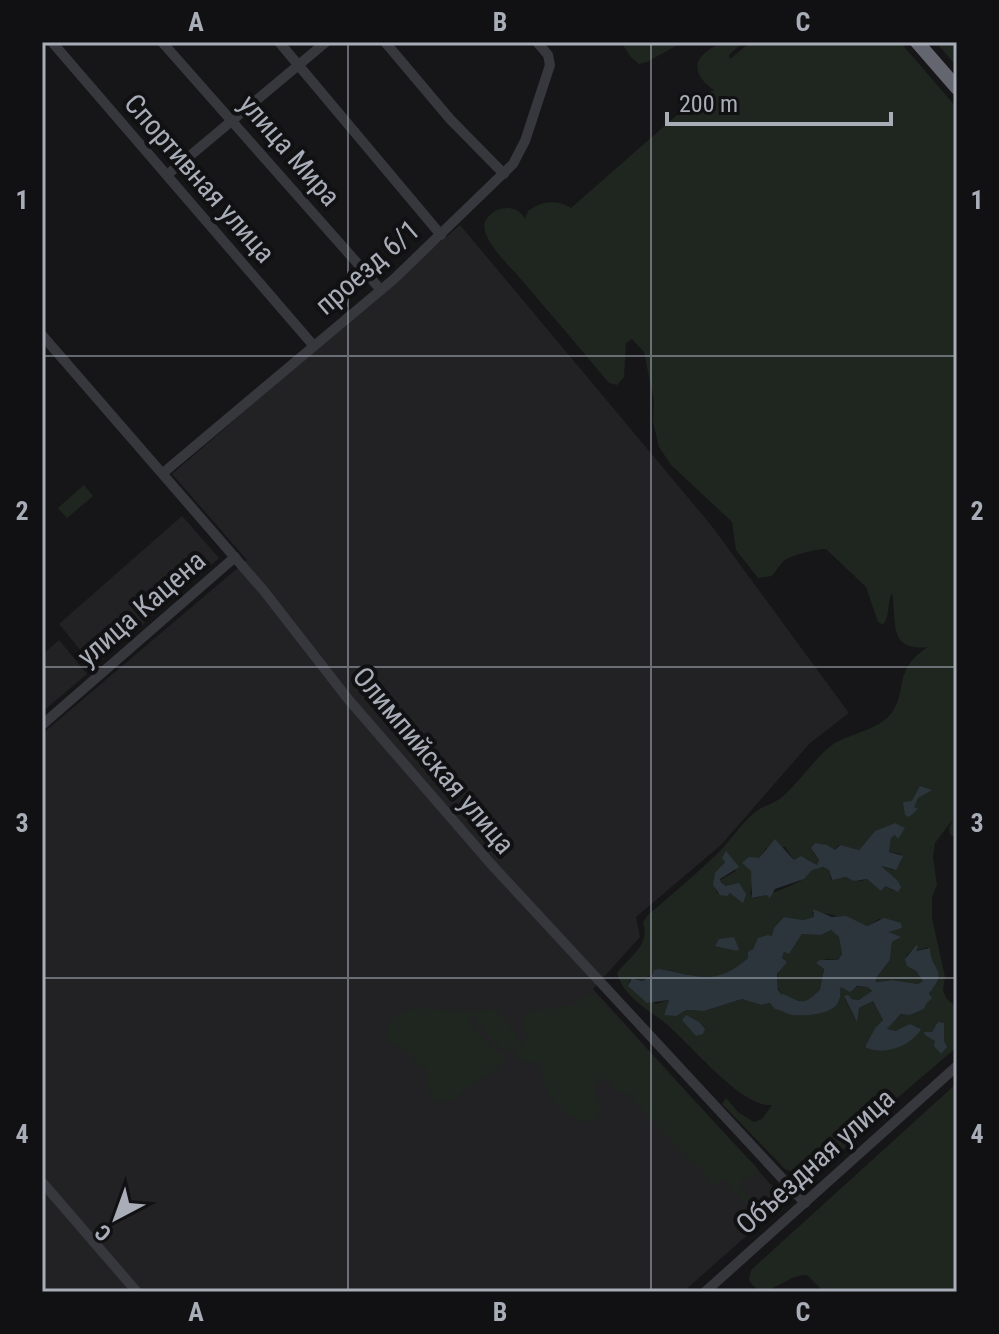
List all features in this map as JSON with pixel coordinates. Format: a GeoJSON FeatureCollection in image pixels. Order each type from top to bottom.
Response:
{"type":"FeatureCollection","features":[{"type":"Feature","properties":{"kind":"highway"},"geometry":{"type":"LineString","coordinates":[[917,42],[957,88]]}},
{"type":"Feature","properties":{"kind":"street","name":"Спортивная улица"},"geometry":{"type":"LineString","coordinates":[[52,42],[313,345]]}},
{"type":"Feature","properties":{"kind":"street","name":"улица Мира"},"geometry":{"type":"LineString","coordinates":[[162,42],[381,290]]}},
{"type":"Feature","properties":{"kind":"street"},"geometry":{"type":"LineString","coordinates":[[279,42],[441,235]]}},
{"type":"Feature","properties":{"kind":"street"},"geometry":{"type":"LineString","coordinates":[[167,175],[326,42]]}},
{"type":"Feature","properties":{"kind":"street"},"geometry":{"type":"LineString","coordinates":[[385,42],[450,119],[504,174]]}},
{"type":"Feature","properties":{"kind":"street","name":"проезд 6/1"},"geometry":{"type":"LineString","coordinates":[[163,473],[381,290],[504,174],[521,150],[550,65],[550,60],[537,42]]}},
{"type":"Feature","properties":{"kind":"street","name":"Олимпийская улица"},"geometry":{"type":"LineString","coordinates":[[42,335],[303,637],[348,699],[491,864],[805,1203]]}},
{"type":"Feature","properties":{"kind":"street","name":"улица Кацена"},"geometry":{"type":"LineString","coordinates":[[42,725],[235,557]]}},
{"type":"Feature","properties":{"kind":"street","name":"Объездная улица"},"geometry":{"type":"LineString","coordinates":[[705,1292],[957,1066]]}},
{"type":"Feature","properties":{"kind":"street"},"geometry":{"type":"LineString","coordinates":[[42,1182],[137,1292]]}},
{"type":"Feature","properties":{"kind":"shaded area"},"geometry":{"type":"Polygon","coordinates":[[[621,42],[683,42],[639,64],[621,42]]]}},
{"type":"Feature","properties":{"kind":"shaded area"},"geometry":{"type":"Polygon","coordinates":[[[720,42],[743,42],[729,55],[730,59],[751,42],[900,42],[957,108],[957,837],[950,835],[953,819],[935,843],[933,857],[937,885],[932,897],[932,918],[945,977],[943,990],[946,998],[957,1008],[957,1047],[854,1135],[833,1159],[804,1176],[785,1169],[722,1104],[726,1098],[738,1112],[754,1122],[762,1119],[772,1105],[746,1096],[715,1072],[674,1031],[630,995],[617,973],[638,950],[644,938],[643,922],[648,915],[717,854],[749,818],[781,798],[834,744],[887,718],[898,701],[909,665],[928,647],[915,647],[900,639],[896,632],[892,593],[885,622],[883,625],[878,622],[866,587],[826,549],[788,558],[772,576],[758,578],[736,550],[732,522],[671,465],[659,447],[644,352],[632,339],[626,343],[624,377],[617,385],[609,383],[498,253],[484,228],[489,216],[499,209],[511,208],[525,219],[528,211],[544,203],[561,203],[571,208],[694,100],[714,90],[700,76],[697,65],[703,54],[720,42]],[[895,823],[875,831],[859,850],[838,845],[835,850],[813,852],[819,860],[817,865],[807,859],[794,860],[785,847],[766,848],[751,871],[753,882],[750,893],[753,898],[778,891],[820,867],[829,870],[831,880],[846,877],[861,881],[867,879],[881,890],[884,885],[894,891],[880,866],[893,870],[901,854],[889,852],[891,838],[895,835],[895,823]],[[722,857],[725,861],[716,876],[715,888],[717,893],[732,894],[731,886],[720,880],[736,871],[722,857]],[[812,912],[814,917],[803,920],[784,917],[772,937],[766,935],[758,939],[748,958],[732,972],[707,979],[667,970],[653,973],[642,981],[635,978],[629,981],[629,986],[656,1004],[669,1000],[664,1015],[676,1015],[686,1010],[704,1011],[742,999],[761,1005],[770,1003],[783,1010],[819,1013],[840,996],[841,987],[867,987],[872,992],[859,1000],[844,997],[855,1019],[859,1008],[873,1001],[883,1020],[865,1047],[888,1050],[919,1027],[910,1025],[892,1032],[887,1030],[888,1027],[904,1012],[910,1015],[924,1009],[931,990],[939,980],[928,947],[916,951],[916,945],[906,956],[924,981],[918,984],[893,980],[876,982],[875,979],[890,960],[892,942],[900,937],[889,932],[900,927],[879,919],[867,926],[829,914],[812,912]]]}},
{"type":"Feature","properties":{"kind":"shaded area"},"geometry":{"type":"Polygon","coordinates":[[[936,42],[957,42],[957,67],[936,42]]]}},
{"type":"Feature","properties":{"kind":"shaded area"},"geometry":{"type":"Polygon","coordinates":[[[460,225],[711,525],[849,713],[810,743],[721,845],[636,917],[640,937],[593,989],[786,1201],[683,1292],[42,1292],[42,734],[247,560],[172,474],[460,225]]]}},
{"type":"Feature","properties":{"kind":"shaded area"},"geometry":{"type":"Polygon","coordinates":[[[84,485],[93,496],[67,518],[58,508],[84,485]]]}},
{"type":"Feature","properties":{"kind":"shaded area"},"geometry":{"type":"Polygon","coordinates":[[[182,516],[219,558],[94,667],[59,624],[182,516]]]}},
{"type":"Feature","properties":{"kind":"shaded area"},"geometry":{"type":"Polygon","coordinates":[[[59,640],[87,674],[42,712],[42,655],[59,640]]]}},
{"type":"Feature","properties":{"kind":"shaded area"},"geometry":{"type":"Polygon","coordinates":[[[920,786],[932,790],[918,798],[914,807],[918,809],[909,817],[905,815],[903,802],[912,801],[920,786]]]}},
{"type":"Feature","properties":{"kind":"shaded area"},"geometry":{"type":"Polygon","coordinates":[[[895,823],[905,828],[898,839],[895,835],[891,838],[889,852],[903,856],[896,870],[881,866],[898,881],[901,887],[898,892],[885,886],[881,891],[867,879],[854,881],[846,877],[832,880],[829,870],[823,867],[812,870],[804,879],[775,889],[770,898],[767,895],[752,898],[751,871],[742,863],[749,857],[759,858],[775,839],[794,860],[801,856],[817,865],[819,860],[811,848],[815,843],[835,850],[840,845],[859,850],[875,831],[895,823]]]}},
{"type":"Feature","properties":{"kind":"shaded area"},"geometry":{"type":"Polygon","coordinates":[[[726,851],[739,867],[720,879],[726,886],[739,883],[746,894],[743,903],[730,893],[720,895],[713,885],[715,873],[725,862],[722,858],[726,851]]]}},
{"type":"Feature","properties":{"kind":"shaded area"},"geometry":{"type":"Polygon","coordinates":[[[813,909],[832,917],[846,916],[867,926],[884,918],[901,923],[902,928],[889,932],[901,937],[892,942],[890,960],[876,982],[893,980],[918,984],[923,981],[916,971],[907,966],[905,959],[916,945],[916,951],[930,948],[939,974],[929,994],[932,998],[924,1009],[910,1015],[901,1014],[887,1029],[895,1031],[910,1024],[921,1029],[910,1041],[888,1050],[865,1047],[883,1020],[873,1001],[859,1008],[857,1022],[844,996],[859,1000],[872,991],[867,987],[857,986],[850,992],[841,987],[840,998],[832,1009],[812,1015],[791,1014],[775,1009],[770,1003],[761,1005],[742,999],[704,1011],[686,1010],[676,1016],[664,1015],[669,1000],[647,1003],[628,986],[632,978],[642,981],[659,969],[705,977],[725,973],[748,958],[748,952],[758,938],[772,936],[774,928],[784,917],[803,920],[814,917],[813,909]],[[831,930],[821,935],[802,934],[789,954],[784,952],[782,958],[787,962],[777,974],[781,994],[805,1001],[820,990],[824,969],[816,963],[820,960],[838,960],[842,954],[839,937],[831,930]]]}},
{"type":"Feature","properties":{"kind":"shaded area"},"geometry":{"type":"Polygon","coordinates":[[[831,930],[839,937],[842,954],[838,960],[825,959],[821,990],[802,1001],[781,994],[778,980],[784,952],[789,954],[802,934],[821,935],[831,930]]]}},
{"type":"Feature","properties":{"kind":"shaded area"},"geometry":{"type":"Polygon","coordinates":[[[734,937],[737,951],[715,946],[719,939],[734,937]]]}},
{"type":"Feature","properties":{"kind":"shaded area"},"geometry":{"type":"Polygon","coordinates":[[[588,994],[594,994],[758,1169],[757,1173],[742,1180],[740,1186],[752,1205],[747,1206],[727,1182],[722,1180],[716,1186],[712,1184],[628,1094],[619,1092],[606,1078],[593,1088],[601,1108],[598,1117],[588,1123],[570,1115],[555,1102],[545,1085],[541,1066],[519,1061],[514,1052],[523,1046],[527,1036],[522,1023],[526,1012],[575,1005],[588,994]]]}},
{"type":"Feature","properties":{"kind":"shaded area"},"geometry":{"type":"Polygon","coordinates":[[[418,1008],[466,1012],[495,1009],[522,1042],[521,1046],[509,1051],[501,1048],[469,1015],[471,1024],[504,1057],[505,1062],[451,1101],[434,1102],[427,1087],[426,1069],[407,1052],[390,1043],[388,1035],[394,1018],[418,1008]]]}},
{"type":"Feature","properties":{"kind":"shaded area"},"geometry":{"type":"Polygon","coordinates":[[[686,1015],[699,1022],[705,1029],[703,1034],[696,1036],[682,1020],[686,1015]]]}},
{"type":"Feature","properties":{"kind":"shaded area"},"geometry":{"type":"Polygon","coordinates":[[[938,1022],[944,1023],[947,1047],[941,1054],[934,1046],[935,1041],[924,1032],[932,1032],[938,1022]]]}},
{"type":"Feature","properties":{"kind":"shaded area"},"geometry":{"type":"Polygon","coordinates":[[[957,1083],[957,1292],[824,1292],[807,1275],[768,1289],[755,1287],[749,1280],[751,1270],[957,1083]]]}}]}
